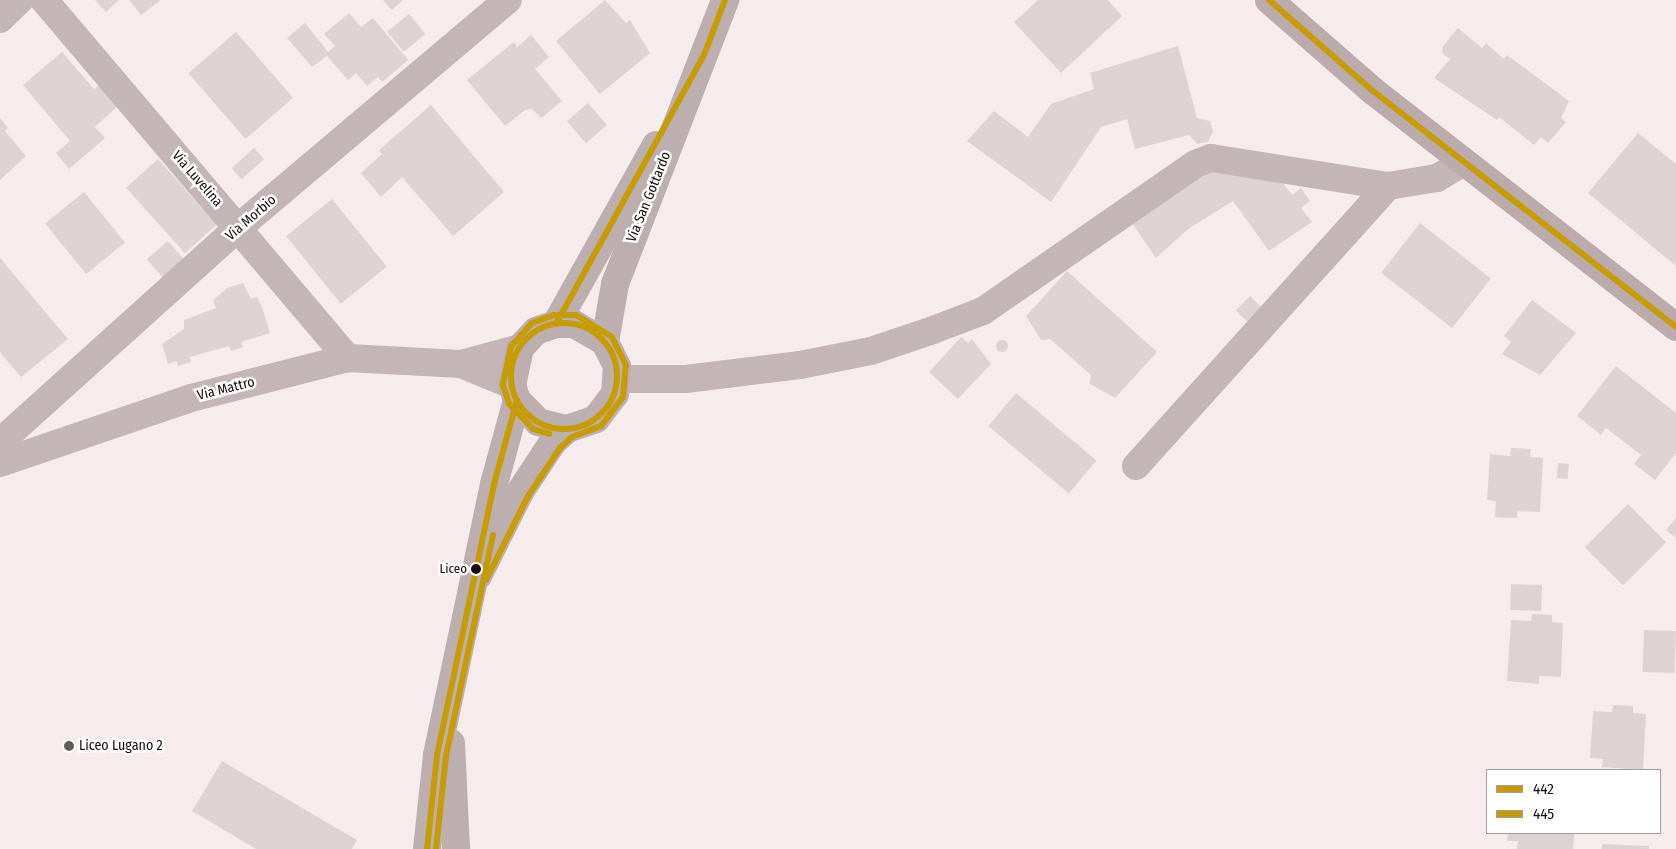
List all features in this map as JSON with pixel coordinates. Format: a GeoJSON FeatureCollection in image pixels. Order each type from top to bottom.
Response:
{"type":"FeatureCollection","features":[{"type":"Feature","properties":{"kind":"main road","name":"Via San Gottardo"},"geometry":{"type":"LineString","coordinates":[[606,342],[615,284],[725,0]]}},
{"type":"Feature","properties":{"kind":"main road"},"geometry":{"type":"LineString","coordinates":[[1269,0],[1324,52],[1676,327]]}},
{"type":"Feature","properties":{"kind":"main road","name":"Via San Gottardo"},"geometry":{"type":"LineString","coordinates":[[556,324],[704,56]]}},
{"type":"Feature","properties":{"kind":"main road"},"geometry":{"type":"LineString","coordinates":[[427,849],[428,813],[449,702],[478,576],[494,484],[515,392],[520,348],[536,331],[556,324],[574,324],[606,342],[618,379],[614,394],[602,414],[567,429],[531,474],[478,576]]}},
{"type":"Feature","properties":{"kind":"main road"},"geometry":{"type":"LineString","coordinates":[[515,392],[538,422],[567,429]]}},
{"type":"Feature","properties":{"kind":"main road"},"geometry":{"type":"LineString","coordinates":[[449,702],[456,849]]}},
{"type":"Feature","properties":{"kind":"street"},"geometry":{"type":"LineString","coordinates":[[0,18],[20,0]]}},
{"type":"Feature","properties":{"kind":"street","name":"Via Luvelina"},"geometry":{"type":"LineString","coordinates":[[44,0],[239,227],[348,358]]}},
{"type":"Feature","properties":{"kind":"street","name":"Via Morbio"},"geometry":{"type":"LineString","coordinates":[[0,442],[239,227],[508,0]]}},
{"type":"Feature","properties":{"kind":"street"},"geometry":{"type":"LineString","coordinates":[[618,379],[686,379],[800,365],[871,350],[950,324],[983,311],[1195,164],[1211,158],[1388,186],[1437,178],[1464,162]]}},
{"type":"Feature","properties":{"kind":"street"},"geometry":{"type":"LineString","coordinates":[[1136,466],[1388,186]]}},
{"type":"Feature","properties":{"kind":"street","name":"Via Mattro"},"geometry":{"type":"LineString","coordinates":[[0,464],[191,398],[348,358],[461,364],[520,348]]}},
{"type":"Feature","properties":{"kind":"street","name":"Via Mattro"},"geometry":{"type":"LineString","coordinates":[[461,364],[515,392]]}},
{"type":"Feature","properties":{"kind":"building"},"geometry":{"type":"Polygon","coordinates":[[[95,0],[119,0],[106,12],[95,0]]]}},
{"type":"Feature","properties":{"kind":"building"},"geometry":{"type":"Polygon","coordinates":[[[129,0],[161,0],[141,15],[129,0]]]}},
{"type":"Feature","properties":{"kind":"building"},"geometry":{"type":"Polygon","coordinates":[[[383,0],[403,0],[392,10],[383,0]]]}},
{"type":"Feature","properties":{"kind":"building"},"geometry":{"type":"Polygon","coordinates":[[[605,0],[626,23],[630,20],[650,53],[600,94],[556,41],[605,0]]]}},
{"type":"Feature","properties":{"kind":"building"},"geometry":{"type":"Polygon","coordinates":[[[1038,0],[1108,0],[1122,16],[1061,73],[1014,22],[1038,0]]]}},
{"type":"Feature","properties":{"kind":"building"},"geometry":{"type":"Polygon","coordinates":[[[349,13],[361,27],[373,18],[408,60],[382,82],[378,77],[367,86],[356,73],[348,80],[327,56],[312,67],[287,38],[305,23],[328,52],[335,46],[324,34],[349,13]]]}},
{"type":"Feature","properties":{"kind":"building"},"geometry":{"type":"Polygon","coordinates":[[[409,14],[425,34],[404,52],[387,32],[409,14]]]}},
{"type":"Feature","properties":{"kind":"building"},"geometry":{"type":"Polygon","coordinates":[[[1458,28],[1482,48],[1486,43],[1504,59],[1507,55],[1569,101],[1561,118],[1566,122],[1548,143],[1541,137],[1534,145],[1499,117],[1497,120],[1434,78],[1450,59],[1442,53],[1443,46],[1458,28]]]}},
{"type":"Feature","properties":{"kind":"building"},"geometry":{"type":"Polygon","coordinates":[[[236,32],[293,98],[246,139],[188,73],[236,32]]]}},
{"type":"Feature","properties":{"kind":"building"},"geometry":{"type":"Polygon","coordinates":[[[531,35],[549,57],[535,69],[562,101],[541,118],[532,109],[525,110],[505,126],[467,80],[514,42],[517,47],[531,35]]]}},
{"type":"Feature","properties":{"kind":"building"},"geometry":{"type":"Polygon","coordinates":[[[1178,46],[1197,118],[1210,121],[1213,131],[1208,142],[1198,144],[1189,135],[1135,149],[1127,119],[1101,127],[1051,202],[967,141],[994,111],[1028,137],[1051,104],[1094,89],[1090,73],[1178,46]]]}},
{"type":"Feature","properties":{"kind":"building"},"geometry":{"type":"Polygon","coordinates":[[[62,52],[94,89],[100,84],[118,106],[95,127],[105,138],[69,169],[56,153],[70,141],[23,85],[62,52]]]}},
{"type":"Feature","properties":{"kind":"building"},"geometry":{"type":"Polygon","coordinates":[[[588,103],[607,125],[586,143],[567,121],[588,103]]]}},
{"type":"Feature","properties":{"kind":"building"},"geometry":{"type":"Polygon","coordinates":[[[431,105],[504,192],[453,236],[402,177],[381,197],[361,173],[382,154],[379,150],[431,105]]]}},
{"type":"Feature","properties":{"kind":"building"},"geometry":{"type":"Polygon","coordinates":[[[0,118],[8,128],[5,131],[26,156],[0,180],[0,118]]]}},
{"type":"Feature","properties":{"kind":"building"},"geometry":{"type":"Polygon","coordinates":[[[1638,133],[1676,164],[1676,266],[1588,193],[1638,133]]]}},
{"type":"Feature","properties":{"kind":"building"},"geometry":{"type":"Polygon","coordinates":[[[254,148],[264,159],[242,179],[232,168],[254,148]]]}},
{"type":"Feature","properties":{"kind":"building"},"geometry":{"type":"Polygon","coordinates":[[[158,159],[217,224],[185,253],[126,188],[158,159]]]}},
{"type":"Feature","properties":{"kind":"building"},"geometry":{"type":"Polygon","coordinates":[[[1205,167],[1278,176],[1292,195],[1301,188],[1310,201],[1301,208],[1312,222],[1269,251],[1233,201],[1188,229],[1156,258],[1130,220],[1205,167]]]}},
{"type":"Feature","properties":{"kind":"building"},"geometry":{"type":"Polygon","coordinates":[[[84,192],[125,243],[86,274],[45,223],[84,192]]]}},
{"type":"Feature","properties":{"kind":"building"},"geometry":{"type":"Polygon","coordinates":[[[332,199],[387,267],[341,304],[286,236],[332,199]]]}},
{"type":"Feature","properties":{"kind":"building"},"geometry":{"type":"Polygon","coordinates":[[[1420,223],[1491,278],[1452,328],[1381,273],[1420,223]]]}},
{"type":"Feature","properties":{"kind":"building"},"geometry":{"type":"Polygon","coordinates":[[[168,241],[186,262],[165,281],[147,259],[168,241]]]}},
{"type":"Feature","properties":{"kind":"building"},"geometry":{"type":"Polygon","coordinates":[[[0,258],[68,339],[21,377],[0,352],[0,258]]]}},
{"type":"Feature","properties":{"kind":"building"},"geometry":{"type":"Polygon","coordinates":[[[1067,271],[1157,352],[1115,398],[1090,384],[1091,375],[1050,339],[1041,340],[1026,316],[1067,271]]]}},
{"type":"Feature","properties":{"kind":"building"},"geometry":{"type":"Polygon","coordinates":[[[243,283],[251,299],[257,297],[270,333],[241,342],[243,347],[231,351],[229,346],[190,357],[191,362],[178,366],[177,361],[168,364],[162,344],[184,329],[184,320],[216,308],[213,300],[227,288],[243,283]]]}},
{"type":"Feature","properties":{"kind":"building"},"geometry":{"type":"Polygon","coordinates":[[[1250,296],[1261,307],[1247,321],[1236,310],[1250,296]]]}},
{"type":"Feature","properties":{"kind":"building"},"geometry":{"type":"Polygon","coordinates":[[[1532,300],[1576,333],[1540,375],[1502,354],[1511,342],[1504,336],[1532,300]]]}},
{"type":"Feature","properties":{"kind":"building"},"geometry":{"type":"Polygon","coordinates":[[[961,337],[968,343],[972,339],[991,364],[958,399],[929,372],[961,337]]]}},
{"type":"Feature","properties":{"kind":"building"},"geometry":{"type":"Polygon","coordinates":[[[1002,340],[1008,346],[1002,352],[996,346],[1002,340]]]}},
{"type":"Feature","properties":{"kind":"building"},"geometry":{"type":"Polygon","coordinates":[[[1616,366],[1676,413],[1676,453],[1655,480],[1634,464],[1641,455],[1606,428],[1601,435],[1577,416],[1616,366]]]}},
{"type":"Feature","properties":{"kind":"building"},"geometry":{"type":"Polygon","coordinates":[[[1016,393],[1096,460],[1069,493],[988,426],[1016,393]]]}},
{"type":"Feature","properties":{"kind":"building"},"geometry":{"type":"Polygon","coordinates":[[[1511,448],[1531,449],[1530,457],[1543,458],[1540,512],[1517,511],[1517,518],[1495,517],[1496,501],[1487,500],[1490,454],[1510,456],[1511,448]]]}},
{"type":"Feature","properties":{"kind":"building"},"geometry":{"type":"Polygon","coordinates":[[[1558,463],[1569,464],[1568,479],[1557,478],[1558,463]]]}},
{"type":"Feature","properties":{"kind":"building"},"geometry":{"type":"Polygon","coordinates":[[[1628,504],[1666,542],[1623,585],[1585,547],[1628,504]]]}},
{"type":"Feature","properties":{"kind":"building"},"geometry":{"type":"Polygon","coordinates":[[[1676,518],[1676,538],[1666,530],[1676,518]]]}},
{"type":"Feature","properties":{"kind":"building"},"geometry":{"type":"Polygon","coordinates":[[[1511,584],[1542,585],[1541,611],[1510,610],[1511,584]]]}},
{"type":"Feature","properties":{"kind":"building"},"geometry":{"type":"Polygon","coordinates":[[[1532,614],[1552,615],[1552,622],[1563,623],[1561,677],[1539,676],[1539,684],[1507,681],[1511,620],[1531,621],[1532,614]]]}},
{"type":"Feature","properties":{"kind":"building"},"geometry":{"type":"Polygon","coordinates":[[[1644,630],[1676,631],[1675,673],[1643,672],[1644,630]]]}},
{"type":"Feature","properties":{"kind":"building"},"geometry":{"type":"Polygon","coordinates":[[[1613,705],[1633,706],[1633,713],[1646,714],[1643,769],[1602,767],[1603,759],[1590,758],[1593,711],[1612,712],[1613,705]]]}},
{"type":"Feature","properties":{"kind":"building"},"geometry":{"type":"Polygon","coordinates":[[[222,761],[357,840],[352,849],[256,849],[192,811],[222,761]]]}},
{"type":"Feature","properties":{"kind":"building"},"geometry":{"type":"Polygon","coordinates":[[[1508,834],[1574,834],[1573,849],[1517,849],[1518,841],[1507,841],[1508,834]]]}},
{"type":"Feature","properties":{"kind":"building"},"geometry":{"type":"Polygon","coordinates":[[[1602,844],[1649,846],[1649,849],[1602,849],[1602,844]]]}},
{"type":"Feature","properties":{"kind":"transit line","name":"442"},"geometry":{"type":"LineString","coordinates":[[556,324],[704,55],[725,0]]}},
{"type":"Feature","properties":{"kind":"transit line","name":"442"},"geometry":{"type":"LineString","coordinates":[[1269,0],[1373,91],[1676,327]]}},
{"type":"Feature","properties":{"kind":"transit line","name":"445"},"geometry":{"type":"LineString","coordinates":[[486,580],[528,496],[560,448],[572,437],[601,426],[623,397],[626,365],[612,337],[576,315],[554,315],[532,323],[511,346],[503,385],[509,404],[533,429],[549,434]]}},
{"type":"Feature","properties":{"kind":"transit line","name":"442"},"geometry":{"type":"LineString","coordinates":[[564,323],[584,327],[601,339],[613,356],[617,376],[613,396],[601,413],[584,425],[564,429],[544,425],[527,413],[515,396],[511,376],[515,356],[527,339],[544,327],[564,323]]}},
{"type":"Feature","properties":{"kind":"transit line","name":"442"},"geometry":{"type":"LineString","coordinates":[[427,849],[437,755],[494,484],[517,400]]}},
{"type":"Feature","properties":{"kind":"transit line","name":"445"},"geometry":{"type":"LineString","coordinates":[[436,849],[446,756],[493,535]]}},
{"type":"Feature","properties":{"kind":"place","name":"Liceo"},"geometry":{"type":"Point","coordinates":[476,569]}},
{"type":"Feature","properties":{"kind":"place","name":"Liceo Lugano 2"},"geometry":{"type":"Point","coordinates":[69,746]}}]}
